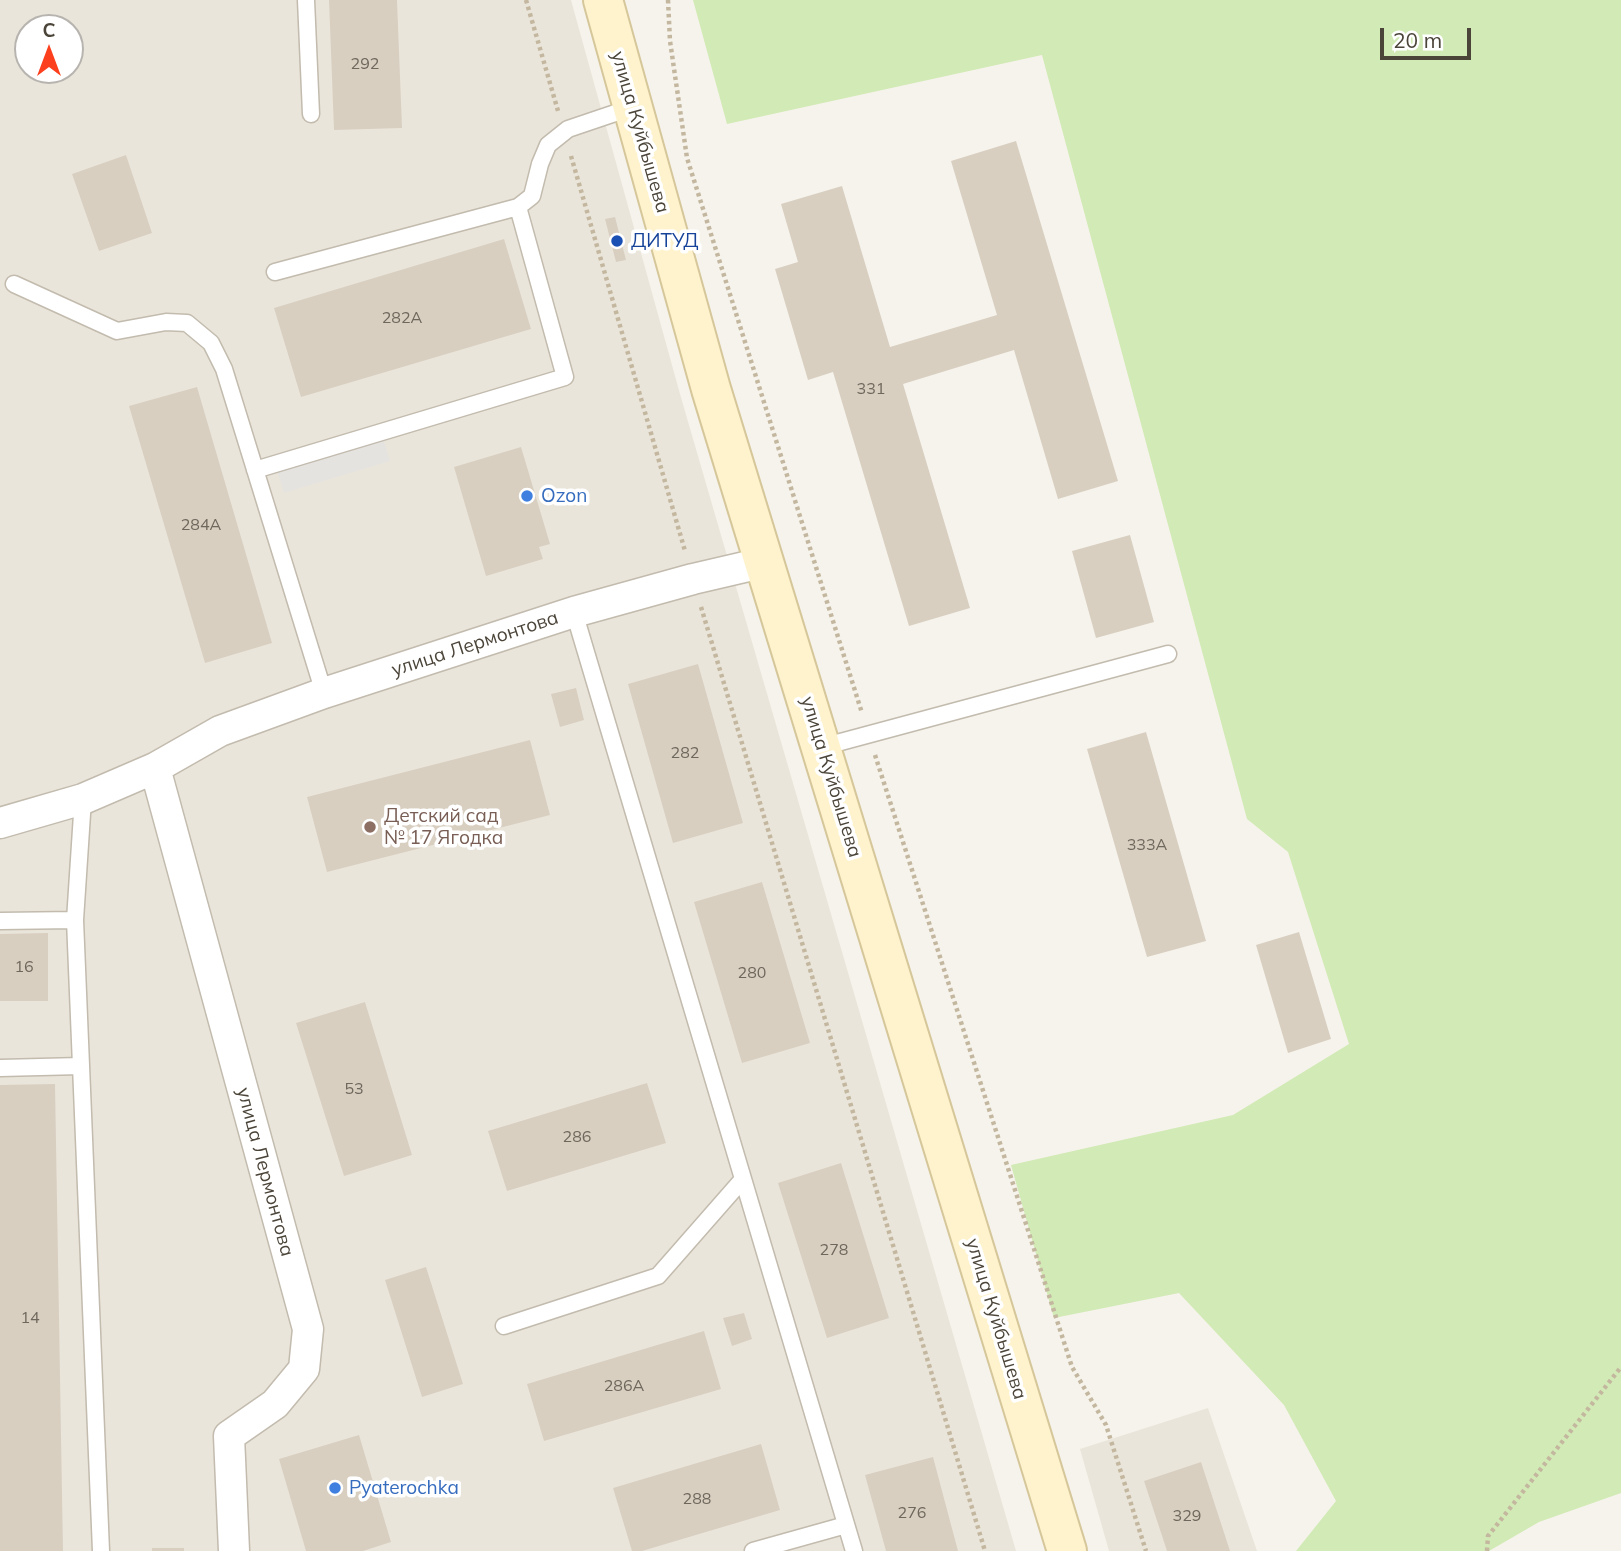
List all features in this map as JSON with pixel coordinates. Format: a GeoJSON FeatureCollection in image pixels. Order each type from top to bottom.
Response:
{"type":"FeatureCollection","features":[{"type":"Feature","properties":{"kind":"street","name":"улица Куйбышева"},"geometry":{"type":"LineString","coordinates":[[603,0],[711,389],[1067,1551]]}},
{"type":"Feature","properties":{"kind":"street","name":"улица Лермонтова"},"geometry":{"type":"LineString","coordinates":[[0,823],[83,799],[155,768],[220,731],[324,693],[574,612],[766,562]]}},
{"type":"Feature","properties":{"kind":"street","name":"улица Лермонтова"},"geometry":{"type":"LineString","coordinates":[[155,768],[308,1329],[304,1369],[275,1404],[229,1436],[234,1551]]}},
{"type":"Feature","properties":{"kind":"lane"},"geometry":{"type":"LineString","coordinates":[[306,0],[311,114]]}},
{"type":"Feature","properties":{"kind":"lane"},"geometry":{"type":"LineString","coordinates":[[275,272],[518,207],[533,195],[540,164],[548,145],[568,129],[632,107]]}},
{"type":"Feature","properties":{"kind":"lane"},"geometry":{"type":"LineString","coordinates":[[255,470],[565,377],[518,207]]}},
{"type":"Feature","properties":{"kind":"lane"},"geometry":{"type":"LineString","coordinates":[[14,284],[117,331],[166,322],[187,323],[211,343],[224,369],[324,693]]}},
{"type":"Feature","properties":{"kind":"lane"},"geometry":{"type":"LineString","coordinates":[[574,612],[854,1551]]}},
{"type":"Feature","properties":{"kind":"lane"},"geometry":{"type":"LineString","coordinates":[[822,747],[1168,654]]}},
{"type":"Feature","properties":{"kind":"lane"},"geometry":{"type":"LineString","coordinates":[[83,799],[75,920],[101,1551]]}},
{"type":"Feature","properties":{"kind":"lane"},"geometry":{"type":"LineString","coordinates":[[0,921],[75,920]]}},
{"type":"Feature","properties":{"kind":"lane"},"geometry":{"type":"LineString","coordinates":[[0,1068],[81,1066]]}},
{"type":"Feature","properties":{"kind":"lane"},"geometry":{"type":"LineString","coordinates":[[504,1326],[658,1276],[743,1179]]}},
{"type":"Feature","properties":{"kind":"lane"},"geometry":{"type":"LineString","coordinates":[[753,1551],[846,1525]]}},
{"type":"Feature","properties":{"kind":"path"},"geometry":{"type":"LineString","coordinates":[[526,0],[693,579],[985,1551]]}},
{"type":"Feature","properties":{"kind":"path"},"geometry":{"type":"LineString","coordinates":[[668,0],[670,41],[687,158],[868,735],[1072,1367],[1106,1425],[1146,1551]]}},
{"type":"Feature","properties":{"kind":"path"},"geometry":{"type":"LineString","coordinates":[[1488,1551],[1488,1536],[1621,1367]]}},
{"type":"Feature","properties":{"kind":"shaded area"},"geometry":{"type":"Polygon","coordinates":[[[0,0],[571,0],[680,394],[1016,1551],[0,1551],[0,0]]]}},
{"type":"Feature","properties":{"kind":"shaded area"},"geometry":{"type":"Polygon","coordinates":[[[383,438],[390,461],[284,493],[277,470],[383,438]]]}},
{"type":"Feature","properties":{"kind":"shaded area"},"geometry":{"type":"Polygon","coordinates":[[[1208,1408],[1257,1551],[1109,1551],[1080,1449],[1208,1408]]]}},
{"type":"Feature","properties":{"kind":"green space"},"geometry":{"type":"Polygon","coordinates":[[[693,0],[1621,0],[1621,1493],[1539,1522],[1489,1551],[1296,1551],[1336,1501],[1284,1405],[1179,1293],[1054,1318],[1011,1165],[1233,1115],[1349,1044],[1288,852],[1247,819],[1042,55],[727,124],[693,0]]]}},
{"type":"Feature","properties":{"kind":"building"},"geometry":{"type":"Polygon","coordinates":[[[329,0],[397,0],[402,128],[334,130],[329,0]]]}},
{"type":"Feature","properties":{"kind":"building"},"geometry":{"type":"Polygon","coordinates":[[[1016,141],[1118,481],[1058,499],[1014,350],[903,384],[970,608],[909,626],[833,372],[808,380],[775,269],[798,262],[781,204],[842,186],[890,347],[997,315],[951,161],[1016,141]]]}},
{"type":"Feature","properties":{"kind":"building"},"geometry":{"type":"Polygon","coordinates":[[[126,155],[152,233],[99,251],[72,174],[126,155]]]}},
{"type":"Feature","properties":{"kind":"building"},"geometry":{"type":"Polygon","coordinates":[[[615,217],[626,260],[616,262],[605,219],[615,217]]]}},
{"type":"Feature","properties":{"kind":"building"},"geometry":{"type":"Polygon","coordinates":[[[504,239],[531,329],[301,397],[274,308],[504,239]]]}},
{"type":"Feature","properties":{"kind":"building"},"geometry":{"type":"Polygon","coordinates":[[[197,387],[272,643],[205,663],[129,406],[197,387]]]}},
{"type":"Feature","properties":{"kind":"building"},"geometry":{"type":"Polygon","coordinates":[[[521,447],[550,544],[539,547],[543,559],[486,576],[454,467],[521,447]]]}},
{"type":"Feature","properties":{"kind":"building"},"geometry":{"type":"Polygon","coordinates":[[[1130,535],[1154,622],[1096,638],[1072,551],[1130,535]]]}},
{"type":"Feature","properties":{"kind":"building"},"geometry":{"type":"Polygon","coordinates":[[[698,664],[743,823],[673,843],[628,684],[698,664]]]}},
{"type":"Feature","properties":{"kind":"building"},"geometry":{"type":"Polygon","coordinates":[[[576,688],[584,720],[560,727],[551,694],[576,688]]]}},
{"type":"Feature","properties":{"kind":"building"},"geometry":{"type":"Polygon","coordinates":[[[1146,732],[1206,941],[1147,957],[1087,749],[1146,732]]]}},
{"type":"Feature","properties":{"kind":"building"},"geometry":{"type":"Polygon","coordinates":[[[530,740],[550,815],[327,872],[307,797],[530,740]]]}},
{"type":"Feature","properties":{"kind":"building"},"geometry":{"type":"Polygon","coordinates":[[[762,882],[810,1043],[742,1063],[694,902],[762,882]]]}},
{"type":"Feature","properties":{"kind":"building"},"geometry":{"type":"Polygon","coordinates":[[[1299,932],[1331,1039],[1288,1053],[1256,945],[1299,932]]]}},
{"type":"Feature","properties":{"kind":"building"},"geometry":{"type":"Polygon","coordinates":[[[48,933],[48,1001],[0,1001],[0,934],[48,933]]]}},
{"type":"Feature","properties":{"kind":"building"},"geometry":{"type":"Polygon","coordinates":[[[365,1002],[412,1155],[344,1176],[296,1023],[365,1002]]]}},
{"type":"Feature","properties":{"kind":"building"},"geometry":{"type":"Polygon","coordinates":[[[647,1083],[666,1143],[507,1191],[488,1131],[647,1083]]]}},
{"type":"Feature","properties":{"kind":"building"},"geometry":{"type":"Polygon","coordinates":[[[55,1084],[63,1551],[0,1551],[0,1085],[55,1084]]]}},
{"type":"Feature","properties":{"kind":"building"},"geometry":{"type":"Polygon","coordinates":[[[841,1163],[889,1318],[827,1338],[778,1183],[841,1163]]]}},
{"type":"Feature","properties":{"kind":"building"},"geometry":{"type":"Polygon","coordinates":[[[426,1267],[463,1384],[422,1397],[385,1280],[426,1267]]]}},
{"type":"Feature","properties":{"kind":"building"},"geometry":{"type":"Polygon","coordinates":[[[744,1313],[752,1339],[732,1346],[723,1318],[744,1313]]]}},
{"type":"Feature","properties":{"kind":"building"},"geometry":{"type":"Polygon","coordinates":[[[704,1331],[721,1389],[544,1441],[527,1384],[704,1331]]]}},
{"type":"Feature","properties":{"kind":"building"},"geometry":{"type":"Polygon","coordinates":[[[359,1435],[391,1542],[363,1551],[306,1551],[279,1459],[359,1435]]]}},
{"type":"Feature","properties":{"kind":"building"},"geometry":{"type":"Polygon","coordinates":[[[761,1444],[780,1510],[642,1551],[632,1551],[613,1488],[761,1444]]]}},
{"type":"Feature","properties":{"kind":"building"},"geometry":{"type":"Polygon","coordinates":[[[933,1457],[958,1551],[886,1551],[865,1475],[933,1457]]]}},
{"type":"Feature","properties":{"kind":"building"},"geometry":{"type":"Polygon","coordinates":[[[1201,1462],[1230,1551],[1167,1551],[1144,1481],[1201,1462]]]}},
{"type":"Feature","properties":{"kind":"building"},"geometry":{"type":"Polygon","coordinates":[[[152,1548],[184,1548],[184,1551],[152,1551],[152,1548]]]}},
{"type":"Feature","properties":{"kind":"place","name":"ДИТУД"},"geometry":{"type":"Point","coordinates":[617,241]}},
{"type":"Feature","properties":{"kind":"place","name":"Ozon"},"geometry":{"type":"Point","coordinates":[527,496]}},
{"type":"Feature","properties":{"kind":"place","name":"Детский сад № 17 Ягодка"},"geometry":{"type":"Point","coordinates":[370,827]}},
{"type":"Feature","properties":{"kind":"place","name":"Pyaterochka"},"geometry":{"type":"Point","coordinates":[335,1488]}}]}
